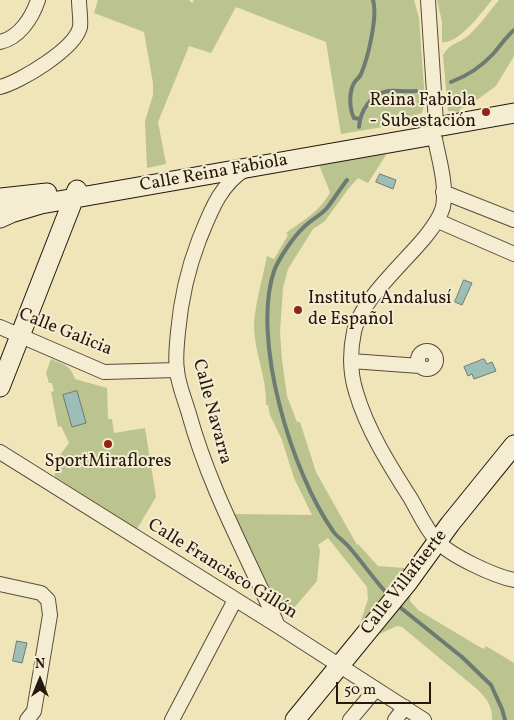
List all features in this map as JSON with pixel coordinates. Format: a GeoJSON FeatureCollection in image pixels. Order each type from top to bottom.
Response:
{"type":"FeatureCollection","features":[{"type":"Feature","properties":{"kind":"street"},"geometry":{"type":"LineString","coordinates":[[0,42],[15,36],[23,29],[36,8],[38,0]]}},
{"type":"Feature","properties":{"kind":"street"},"geometry":{"type":"LineString","coordinates":[[0,87],[29,75],[61,52],[72,40],[80,28],[79,0]]}},
{"type":"Feature","properties":{"kind":"street"},"geometry":{"type":"LineString","coordinates":[[428,0],[443,207],[438,221],[368,302],[354,330],[351,361],[355,391],[368,424],[401,484],[426,526],[438,542],[458,557],[510,579],[514,590]]}},
{"type":"Feature","properties":{"kind":"street","name":"Calle Reina Fabiola"},"geometry":{"type":"LineString","coordinates":[[205,171],[250,167],[436,131],[514,113]]}},
{"type":"Feature","properties":{"kind":"street","name":"Calle Reina Fabiola"},"geometry":{"type":"LineString","coordinates":[[0,213],[0,218],[75,194],[436,131],[514,121]]}},
{"type":"Feature","properties":{"kind":"street","name":"Calle Navarra"},"geometry":{"type":"LineString","coordinates":[[250,167],[235,175],[217,198],[190,263],[181,299],[177,370],[196,439],[212,483],[278,626]]}},
{"type":"Feature","properties":{"kind":"street"},"geometry":{"type":"LineString","coordinates":[[205,171],[215,187],[217,198]]}},
{"type":"Feature","properties":{"kind":"street"},"geometry":{"type":"LineString","coordinates":[[443,192],[514,220]]}},
{"type":"Feature","properties":{"kind":"street"},"geometry":{"type":"LineString","coordinates":[[0,387],[75,194]]}},
{"type":"Feature","properties":{"kind":"street","name":"Calle Reina Fabiola"},"geometry":{"type":"LineString","coordinates":[[0,198],[75,194]]}},
{"type":"Feature","properties":{"kind":"street"},"geometry":{"type":"LineString","coordinates":[[438,221],[514,254]]}},
{"type":"Feature","properties":{"kind":"street","name":"Calle Galicia"},"geometry":{"type":"LineString","coordinates":[[0,328],[104,372],[177,370]]}},
{"type":"Feature","properties":{"kind":"street"},"geometry":{"type":"LineString","coordinates":[[351,361],[420,366]]}},
{"type":"Feature","properties":{"kind":"street","name":"Calle Villafuerte"},"geometry":{"type":"LineString","coordinates":[[295,720],[408,582],[450,524],[514,445]]}},
{"type":"Feature","properties":{"kind":"street","name":"Calle Francisco Gillón"},"geometry":{"type":"LineString","coordinates":[[0,452],[424,720]]}},
{"type":"Feature","properties":{"kind":"street"},"geometry":{"type":"LineString","coordinates":[[0,584],[41,593],[48,600],[50,616],[34,711],[27,720]]}},
{"type":"Feature","properties":{"kind":"street"},"geometry":{"type":"LineString","coordinates":[[172,720],[235,600]]}},
{"type":"Feature","properties":{"kind":"street"},"geometry":{"type":"LineString","coordinates":[[350,720],[376,689]]}},
{"type":"Feature","properties":{"kind":"street"},"geometry":{"type":"LineString","coordinates":[[395,720],[405,707]]}},
{"type":"Feature","properties":{"kind":"green space"},"geometry":{"type":"Polygon","coordinates":[[[98,0],[189,0],[192,3],[194,0],[414,0],[419,18],[425,101],[422,113],[406,119],[406,123],[341,134],[326,42],[236,7],[211,53],[189,46],[158,122],[166,164],[147,168],[145,121],[153,95],[153,83],[144,32],[94,13],[98,0]]]}},
{"type":"Feature","properties":{"kind":"green space"},"geometry":{"type":"Polygon","coordinates":[[[437,0],[492,0],[462,33],[448,42],[442,42],[442,22],[437,0]]]}},
{"type":"Feature","properties":{"kind":"green space"},"geometry":{"type":"Polygon","coordinates":[[[499,0],[514,0],[514,56],[496,86],[470,105],[460,109],[460,112],[448,111],[443,55],[448,48],[472,32],[499,0]]]}},
{"type":"Feature","properties":{"kind":"green space"},"geometry":{"type":"Polygon","coordinates":[[[385,153],[386,155],[368,183],[358,178],[325,221],[313,229],[288,269],[283,288],[280,332],[287,396],[297,422],[300,422],[316,472],[357,545],[378,566],[404,568],[411,591],[410,601],[418,610],[478,646],[484,649],[486,646],[514,663],[514,720],[492,720],[490,706],[480,692],[402,627],[397,626],[373,637],[360,624],[368,599],[367,587],[328,538],[318,545],[320,550],[317,581],[288,615],[274,597],[234,514],[312,515],[294,478],[282,440],[270,415],[268,405],[266,405],[265,386],[256,347],[254,328],[257,302],[267,256],[274,259],[288,235],[286,233],[322,205],[330,192],[319,165],[385,153]]]}},
{"type":"Feature","properties":{"kind":"green space","name":"SportMiraflores"},"geometry":{"type":"Polygon","coordinates":[[[51,359],[69,368],[75,379],[107,388],[108,419],[112,419],[114,433],[145,428],[156,497],[137,529],[55,477],[54,467],[52,466],[69,443],[61,426],[58,427],[51,392],[54,391],[46,373],[51,359]]]}},
{"type":"Feature","properties":{"kind":"water"},"geometry":{"type":"Polygon","coordinates":[[[380,174],[396,180],[393,189],[376,182],[380,174]]]}},
{"type":"Feature","properties":{"kind":"water"},"geometry":{"type":"Polygon","coordinates":[[[464,280],[472,283],[462,305],[455,302],[464,280]]]}},
{"type":"Feature","properties":{"kind":"water"},"geometry":{"type":"Polygon","coordinates":[[[484,359],[487,364],[492,362],[496,371],[474,379],[472,374],[468,376],[464,367],[484,359]]]}},
{"type":"Feature","properties":{"kind":"water"},"geometry":{"type":"Polygon","coordinates":[[[77,391],[86,423],[72,427],[63,395],[77,391]]]}},
{"type":"Feature","properties":{"kind":"water"},"geometry":{"type":"Polygon","coordinates":[[[17,641],[27,643],[22,663],[13,661],[17,641]]]}},
{"type":"Feature","properties":{"kind":"waterway"},"geometry":{"type":"LineString","coordinates":[[360,119],[354,118],[352,114],[350,95],[352,87],[360,76],[367,58],[373,26],[373,0]]}},
{"type":"Feature","properties":{"kind":"waterway"},"geometry":{"type":"LineString","coordinates":[[451,82],[468,74],[484,63],[514,30]]}},
{"type":"Feature","properties":{"kind":"waterway"},"geometry":{"type":"LineString","coordinates":[[359,127],[364,109],[376,96],[388,91],[416,91]]}},
{"type":"Feature","properties":{"kind":"waterway"},"geometry":{"type":"LineString","coordinates":[[347,180],[327,208],[307,224],[296,236],[276,266],[268,300],[268,333],[272,368],[280,405],[290,441],[303,476],[333,531],[349,547],[390,597]]}},
{"type":"Feature","properties":{"kind":"waterway"},"geometry":{"type":"LineString","coordinates":[[396,604],[462,657],[491,685],[505,720]]}},
{"type":"Feature","properties":{"kind":"place","name":"Reina Fabiola - Subestación"},"geometry":{"type":"Point","coordinates":[486,112]}},
{"type":"Feature","properties":{"kind":"place","name":"Instituto Andalusí de Español"},"geometry":{"type":"Point","coordinates":[298,310]}},
{"type":"Feature","properties":{"kind":"place","name":"SportMiraflores"},"geometry":{"type":"Point","coordinates":[108,444]}}]}
